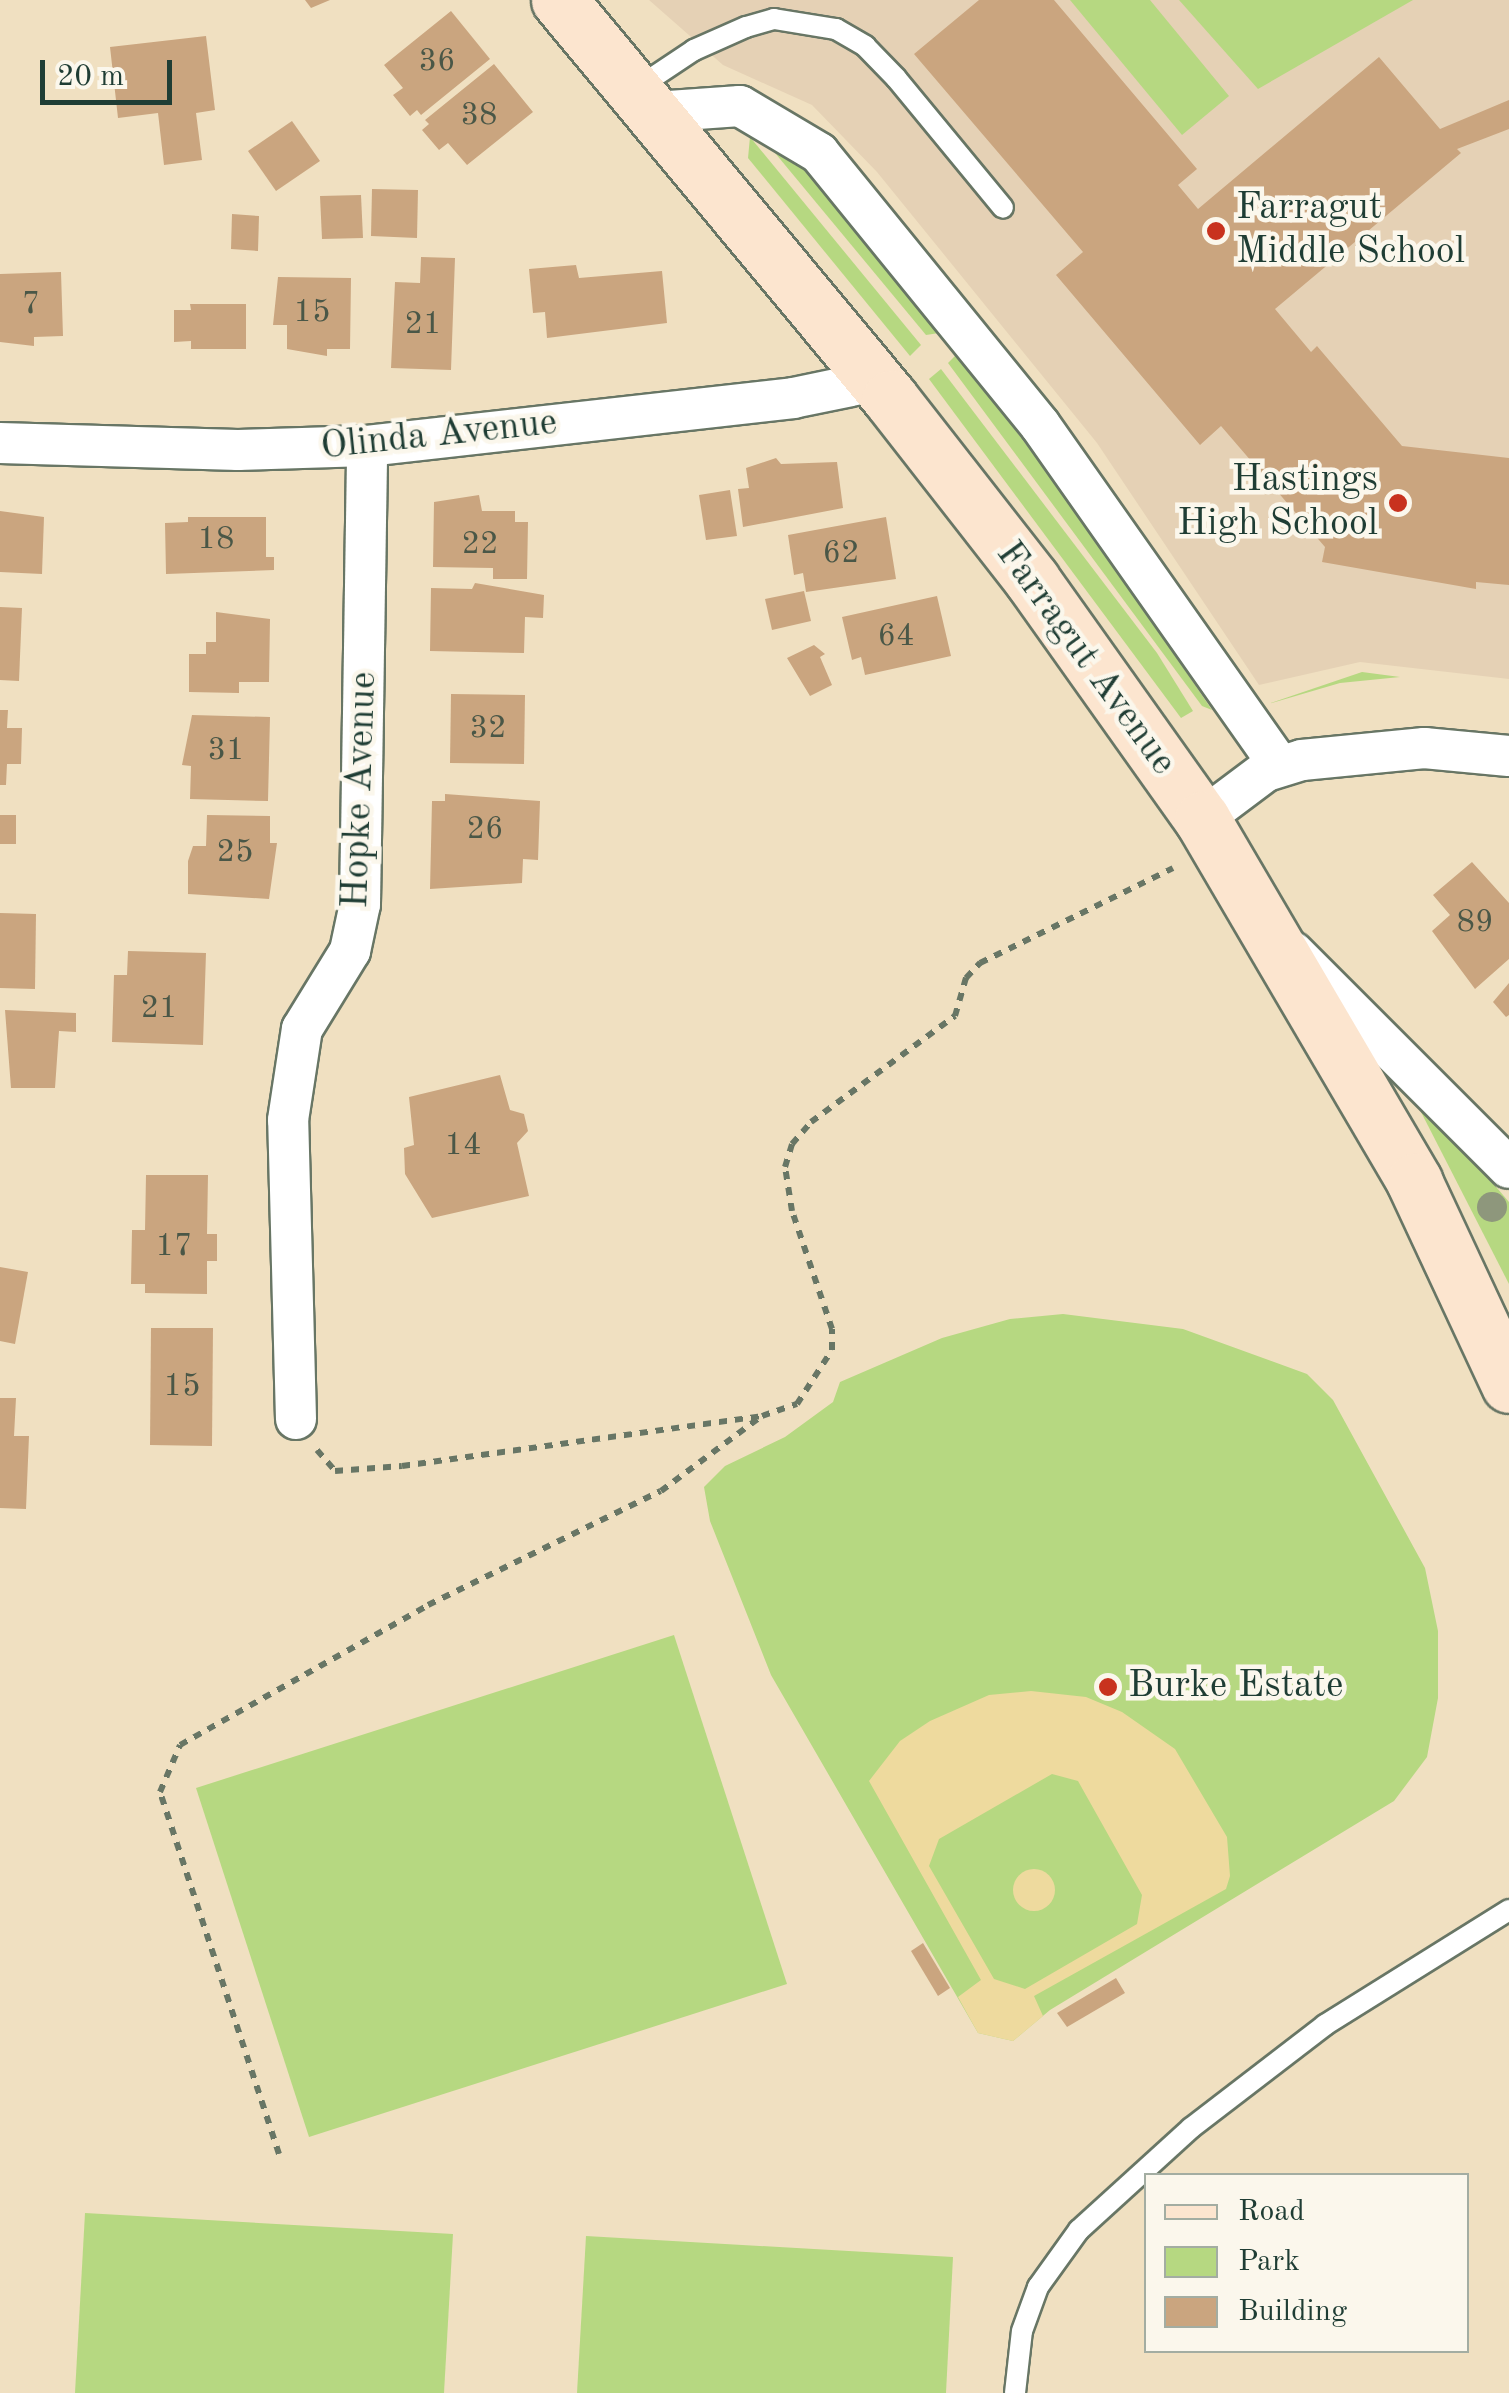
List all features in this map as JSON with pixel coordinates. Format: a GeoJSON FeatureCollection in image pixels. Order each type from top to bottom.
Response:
{"type":"FeatureCollection","features":[{"type":"Feature","properties":{"kind":"main road","name":"Farragut Avenue"},"geometry":{"type":"LineString","coordinates":[[560,0],[874,381],[1032,580],[1202,819],[1274,935],[1414,1181],[1509,1386]]}},
{"type":"Feature","properties":{"kind":"street"},"geometry":{"type":"LineString","coordinates":[[645,100],[740,106],[820,153],[1040,424],[1279,765]]}},
{"type":"Feature","properties":{"kind":"street","name":"Olinda Avenue"},"geometry":{"type":"LineString","coordinates":[[0,443],[238,450],[366,446],[792,398],[874,381]]}},
{"type":"Feature","properties":{"kind":"street","name":"Hopke Avenue"},"geometry":{"type":"LineString","coordinates":[[306,1434],[288,1120],[302,1029],[350,951],[360,904],[366,446]]}},
{"type":"Feature","properties":{"kind":"street"},"geometry":{"type":"LineString","coordinates":[[1202,819],[1279,765],[1410,748],[1509,756]]}},
{"type":"Feature","properties":{"kind":"street"},"geometry":{"type":"LineString","coordinates":[[1274,935],[1345,997],[1509,1168]]}},
{"type":"Feature","properties":{"kind":"lane"},"geometry":{"type":"LineString","coordinates":[[645,100],[694,50],[746,27],[774,19],[836,29],[865,46],[896,78],[1003,208]]}},
{"type":"Feature","properties":{"kind":"lane"},"geometry":{"type":"LineString","coordinates":[[1015,2393],[1022,2330],[1038,2287],[1079,2230],[1191,2128],[1325,2025],[1509,1910]]}},
{"type":"Feature","properties":{"kind":"path"},"geometry":{"type":"LineString","coordinates":[[306,1434],[335,1472],[762,1416],[797,1404],[832,1350],[832,1329],[792,1211],[785,1168],[792,1144],[811,1122],[955,1016],[966,978],[980,963],[1173,868]]}},
{"type":"Feature","properties":{"kind":"path"},"geometry":{"type":"LineString","coordinates":[[279,2154],[160,1792],[180,1745],[428,1605],[661,1491],[762,1416]]}},
{"type":"Feature","properties":{"kind":"shaded area"},"geometry":{"type":"Polygon","coordinates":[[[649,0],[1509,0],[1509,679],[1360,662],[1259,685],[1097,443],[877,172],[812,105],[723,65],[649,0]]]}},
{"type":"Feature","properties":{"kind":"green space"},"geometry":{"type":"Polygon","coordinates":[[[1070,0],[1150,0],[1229,96],[1182,135],[1070,0]]]}},
{"type":"Feature","properties":{"kind":"green space"},"geometry":{"type":"Polygon","coordinates":[[[1179,0],[1413,0],[1258,89],[1179,0]]]}},
{"type":"Feature","properties":{"kind":"green space"},"geometry":{"type":"Polygon","coordinates":[[[761,136],[788,148],[939,333],[926,335],[761,136]]]}},
{"type":"Feature","properties":{"kind":"green space"},"geometry":{"type":"Polygon","coordinates":[[[750,137],[921,345],[910,356],[748,158],[750,137]]]}},
{"type":"Feature","properties":{"kind":"green space"},"geometry":{"type":"Polygon","coordinates":[[[957,354],[1075,508],[1212,710],[1202,706],[948,363],[957,354]]]}},
{"type":"Feature","properties":{"kind":"green space"},"geometry":{"type":"Polygon","coordinates":[[[941,369],[1157,653],[1193,711],[1181,718],[929,379],[941,369]]]}},
{"type":"Feature","properties":{"kind":"green space"},"geometry":{"type":"Polygon","coordinates":[[[1362,672],[1400,677],[1340,683],[1268,704],[1362,672]]]}},
{"type":"Feature","properties":{"kind":"green space"},"geometry":{"type":"Polygon","coordinates":[[[1421,1099],[1509,1202],[1509,1284],[1421,1112],[1421,1099]]]}},
{"type":"Feature","properties":{"kind":"green space","name":"Burke Estate"},"geometry":{"type":"Polygon","coordinates":[[[1063,1314],[1183,1329],[1307,1374],[1333,1400],[1425,1568],[1438,1631],[1438,1698],[1427,1757],[1394,1801],[1050,2010],[1013,2041],[978,2033],[771,1675],[710,1521],[704,1487],[725,1466],[785,1437],[833,1402],[840,1382],[942,1338],[1010,1319],[1063,1314]]]}},
{"type":"Feature","properties":{"kind":"green space"},"geometry":{"type":"Polygon","coordinates":[[[674,1635],[787,1984],[309,2137],[196,1788],[674,1635]]]}},
{"type":"Feature","properties":{"kind":"green space"},"geometry":{"type":"Polygon","coordinates":[[[85,2213],[453,2234],[444,2393],[75,2393],[85,2213]]]}},
{"type":"Feature","properties":{"kind":"green space"},"geometry":{"type":"Polygon","coordinates":[[[586,2236],[953,2257],[946,2393],[577,2393],[586,2236]]]}},
{"type":"Feature","properties":{"kind":"sand"},"geometry":{"type":"Polygon","coordinates":[[[1031,1691],[1086,1697],[1122,1712],[1175,1749],[1227,1837],[1230,1876],[1226,1889],[1034,1996],[1043,2016],[1013,2041],[978,2033],[958,1997],[981,1980],[869,1781],[900,1741],[930,1721],[989,1695],[1031,1691]],[[1052,1774],[939,1839],[929,1866],[994,1979],[1025,1989],[1137,1924],[1142,1895],[1078,1781],[1052,1774]]]}},
{"type":"Feature","properties":{"kind":"sand"},"geometry":{"type":"Polygon","coordinates":[[[1034,1869],[1049,1875],[1055,1890],[1049,1905],[1034,1911],[1019,1905],[1013,1890],[1019,1875],[1034,1869]]]}},
{"type":"Feature","properties":{"kind":"building"},"geometry":{"type":"Polygon","coordinates":[[[305,0],[330,0],[311,8],[305,0]]]}},
{"type":"Feature","properties":{"kind":"building","name":"Farragut Middle School"},"geometry":{"type":"Polygon","coordinates":[[[979,0],[1054,0],[1197,169],[1178,185],[1198,209],[1379,57],[1440,129],[1509,100],[1509,129],[1457,149],[1461,153],[1275,309],[1311,352],[1317,346],[1402,446],[1509,458],[1509,585],[1476,582],[1476,589],[1322,562],[1325,547],[1221,426],[1200,445],[1056,275],[1083,252],[914,54],[979,0]]]}},
{"type":"Feature","properties":{"kind":"building"},"geometry":{"type":"Polygon","coordinates":[[[451,11],[490,59],[421,115],[417,110],[410,116],[393,95],[403,88],[384,65],[451,11]]]}},
{"type":"Feature","properties":{"kind":"building"},"geometry":{"type":"Polygon","coordinates":[[[206,36],[215,110],[196,113],[202,160],[164,165],[158,113],[118,118],[110,47],[206,36]]]}},
{"type":"Feature","properties":{"kind":"building"},"geometry":{"type":"Polygon","coordinates":[[[494,64],[533,112],[467,165],[448,143],[439,150],[422,130],[429,124],[425,120],[494,64]]]}},
{"type":"Feature","properties":{"kind":"building"},"geometry":{"type":"Polygon","coordinates":[[[292,121],[320,161],[276,191],[248,151],[292,121]]]}},
{"type":"Feature","properties":{"kind":"building"},"geometry":{"type":"Polygon","coordinates":[[[372,189],[418,190],[417,238],[371,236],[372,189]]]}},
{"type":"Feature","properties":{"kind":"building"},"geometry":{"type":"Polygon","coordinates":[[[361,195],[363,238],[322,239],[320,196],[361,195]]]}},
{"type":"Feature","properties":{"kind":"building"},"geometry":{"type":"Polygon","coordinates":[[[232,214],[259,216],[258,251],[231,249],[232,214]]]}},
{"type":"Feature","properties":{"kind":"building"},"geometry":{"type":"Polygon","coordinates":[[[421,257],[455,258],[451,370],[391,368],[395,282],[420,283],[421,257]]]}},
{"type":"Feature","properties":{"kind":"building"},"geometry":{"type":"Polygon","coordinates":[[[576,265],[579,278],[662,271],[667,323],[547,338],[545,312],[533,313],[529,269],[576,265]]]}},
{"type":"Feature","properties":{"kind":"building"},"geometry":{"type":"Polygon","coordinates":[[[61,272],[63,336],[34,337],[34,346],[0,342],[0,274],[61,272]]]}},
{"type":"Feature","properties":{"kind":"building"},"geometry":{"type":"Polygon","coordinates":[[[278,277],[351,278],[350,349],[327,349],[327,356],[287,349],[287,325],[273,325],[278,277]]]}},
{"type":"Feature","properties":{"kind":"building"},"geometry":{"type":"Polygon","coordinates":[[[190,304],[246,304],[246,349],[191,349],[191,341],[174,342],[174,310],[191,310],[190,304]]]}},
{"type":"Feature","properties":{"kind":"building"},"geometry":{"type":"Polygon","coordinates":[[[776,458],[781,464],[837,462],[843,508],[743,527],[738,489],[749,488],[746,468],[776,458]]]}},
{"type":"Feature","properties":{"kind":"building"},"geometry":{"type":"Polygon","coordinates":[[[730,490],[737,536],[706,540],[699,495],[730,490]]]}},
{"type":"Feature","properties":{"kind":"building"},"geometry":{"type":"Polygon","coordinates":[[[479,495],[482,511],[515,511],[515,522],[528,522],[527,579],[493,579],[493,568],[433,567],[434,502],[479,495]]]}},
{"type":"Feature","properties":{"kind":"building"},"geometry":{"type":"Polygon","coordinates":[[[0,511],[44,517],[42,574],[0,572],[0,511]]]}},
{"type":"Feature","properties":{"kind":"building"},"geometry":{"type":"Polygon","coordinates":[[[188,517],[266,517],[266,557],[274,557],[274,570],[166,574],[165,523],[188,522],[188,517]]]}},
{"type":"Feature","properties":{"kind":"building"},"geometry":{"type":"Polygon","coordinates":[[[886,517],[896,579],[806,592],[803,573],[794,575],[788,535],[886,517]]]}},
{"type":"Feature","properties":{"kind":"building"},"geometry":{"type":"Polygon","coordinates":[[[475,583],[544,595],[543,618],[525,617],[524,653],[430,651],[431,588],[472,589],[475,583]]]}},
{"type":"Feature","properties":{"kind":"building"},"geometry":{"type":"Polygon","coordinates":[[[804,591],[811,621],[772,630],[765,599],[804,591]]]}},
{"type":"Feature","properties":{"kind":"building"},"geometry":{"type":"Polygon","coordinates":[[[937,596],[951,656],[865,675],[861,657],[852,660],[842,617],[937,596]]]}},
{"type":"Feature","properties":{"kind":"building"},"geometry":{"type":"Polygon","coordinates":[[[0,607],[22,608],[19,681],[0,680],[0,607]]]}},
{"type":"Feature","properties":{"kind":"building"},"geometry":{"type":"Polygon","coordinates":[[[216,612],[270,619],[269,682],[239,682],[239,693],[189,692],[189,654],[206,654],[206,642],[216,642],[216,612]]]}},
{"type":"Feature","properties":{"kind":"building"},"geometry":{"type":"Polygon","coordinates":[[[814,645],[825,654],[820,657],[832,685],[810,696],[787,658],[814,645]]]}},
{"type":"Feature","properties":{"kind":"building"},"geometry":{"type":"Polygon","coordinates":[[[451,694],[525,695],[524,764],[450,763],[451,694]]]}},
{"type":"Feature","properties":{"kind":"building"},"geometry":{"type":"Polygon","coordinates":[[[0,710],[8,710],[7,728],[22,728],[21,764],[7,764],[6,785],[0,785],[0,710]]]}},
{"type":"Feature","properties":{"kind":"building"},"geometry":{"type":"Polygon","coordinates":[[[192,715],[270,717],[268,801],[190,799],[191,766],[182,765],[192,715]]]}},
{"type":"Feature","properties":{"kind":"building"},"geometry":{"type":"Polygon","coordinates":[[[445,794],[540,801],[538,860],[523,859],[522,883],[430,889],[432,801],[445,801],[445,794]]]}},
{"type":"Feature","properties":{"kind":"building"},"geometry":{"type":"Polygon","coordinates":[[[0,815],[16,815],[16,844],[0,844],[0,815]]]}},
{"type":"Feature","properties":{"kind":"building"},"geometry":{"type":"Polygon","coordinates":[[[207,815],[270,816],[270,843],[277,843],[269,899],[188,894],[188,861],[193,846],[206,846],[207,815]]]}},
{"type":"Feature","properties":{"kind":"building"},"geometry":{"type":"Polygon","coordinates":[[[1472,862],[1509,903],[1509,959],[1475,989],[1432,931],[1450,915],[1433,895],[1472,862]]]}},
{"type":"Feature","properties":{"kind":"building"},"geometry":{"type":"Polygon","coordinates":[[[0,913],[36,914],[35,989],[0,988],[0,913]]]}},
{"type":"Feature","properties":{"kind":"building"},"geometry":{"type":"Polygon","coordinates":[[[128,951],[206,953],[203,1045],[112,1042],[114,975],[127,975],[128,951]]]}},
{"type":"Feature","properties":{"kind":"building"},"geometry":{"type":"Polygon","coordinates":[[[1509,983],[1509,1015],[1506,1017],[1493,1002],[1509,983]]]}},
{"type":"Feature","properties":{"kind":"building"},"geometry":{"type":"Polygon","coordinates":[[[5,1010],[76,1013],[76,1032],[59,1031],[55,1088],[11,1088],[5,1010]]]}},
{"type":"Feature","properties":{"kind":"building"},"geometry":{"type":"Polygon","coordinates":[[[500,1075],[510,1110],[524,1114],[528,1131],[517,1143],[529,1196],[432,1218],[405,1174],[404,1148],[414,1145],[409,1097],[500,1075]]]}},
{"type":"Feature","properties":{"kind":"building"},"geometry":{"type":"Polygon","coordinates":[[[146,1175],[208,1175],[207,1234],[217,1234],[217,1261],[207,1261],[207,1294],[145,1293],[145,1284],[131,1284],[132,1230],[145,1230],[146,1175]]]}},
{"type":"Feature","properties":{"kind":"building"},"geometry":{"type":"Polygon","coordinates":[[[0,1267],[28,1272],[15,1344],[0,1341],[0,1267]]]}},
{"type":"Feature","properties":{"kind":"building"},"geometry":{"type":"Polygon","coordinates":[[[151,1328],[213,1328],[212,1446],[150,1445],[151,1328]]]}},
{"type":"Feature","properties":{"kind":"building"},"geometry":{"type":"Polygon","coordinates":[[[0,1398],[16,1398],[14,1436],[29,1436],[26,1509],[0,1508],[0,1398]]]}},
{"type":"Feature","properties":{"kind":"building"},"geometry":{"type":"Polygon","coordinates":[[[923,1943],[950,1988],[938,1996],[911,1951],[923,1943]]]}},
{"type":"Feature","properties":{"kind":"building"},"geometry":{"type":"Polygon","coordinates":[[[1116,1978],[1125,1993],[1067,2027],[1057,2013],[1116,1978]]]}},
{"type":"Feature","properties":{"kind":"place","name":"Farragut Middle School"},"geometry":{"type":"Point","coordinates":[1216,231]}},
{"type":"Feature","properties":{"kind":"place","name":"Hastings High School"},"geometry":{"type":"Point","coordinates":[1398,503]}},
{"type":"Feature","properties":{"kind":"place","name":"Burke Estate"},"geometry":{"type":"Point","coordinates":[1108,1687]}}]}
